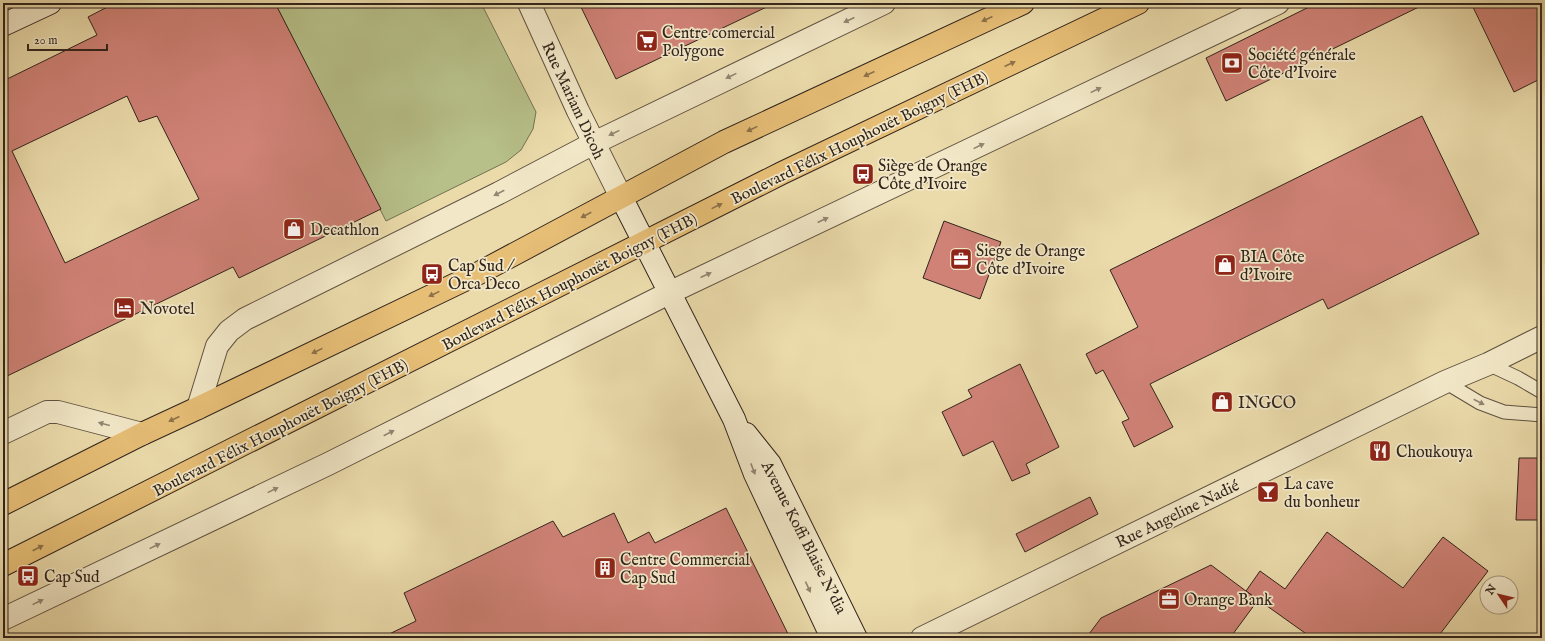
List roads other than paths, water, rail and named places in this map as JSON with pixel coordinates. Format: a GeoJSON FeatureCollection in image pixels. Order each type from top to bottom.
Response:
{"type":"FeatureCollection","features":[{"type":"Feature","properties":{"kind":"highway"},"geometry":{"type":"LineString","coordinates":[[3,504],[142,434],[479,272],[745,132],[1023,3]]}},
{"type":"Feature","properties":{"kind":"highway","name":"Boulevard Félix Houphouët Boigny (FHB)"},"geometry":{"type":"LineString","coordinates":[[3,565],[789,170],[1138,3]]}},
{"type":"Feature","properties":{"kind":"street"},"geometry":{"type":"LineString","coordinates":[[3,25],[50,3]]}},
{"type":"Feature","properties":{"kind":"street","name":"Rue Mariam Dicoh"},"geometry":{"type":"LineString","coordinates":[[529,3],[594,143],[644,242]]}},
{"type":"Feature","properties":{"kind":"street"},"geometry":{"type":"LineString","coordinates":[[198,408],[217,346],[229,331],[246,319],[499,193],[594,143],[884,3]]}},
{"type":"Feature","properties":{"kind":"street"},"geometry":{"type":"LineString","coordinates":[[3,619],[328,464],[670,292],[1278,3]]}},
{"type":"Feature","properties":{"kind":"street","name":"Avenue Koffi Blaise N'dia"},"geometry":{"type":"LineString","coordinates":[[644,242],[734,419],[755,474],[832,638]]}},
{"type":"Feature","properties":{"kind":"street","name":"Rue Angeline Nadié"},"geometry":{"type":"LineString","coordinates":[[922,638],[1445,382],[1488,364],[1542,337]]}},
{"type":"Feature","properties":{"kind":"street"},"geometry":{"type":"LineString","coordinates":[[3,433],[47,412],[58,412],[142,434]]}},
{"type":"Feature","properties":{"kind":"street","name":"Avenue Koffi Blaise N'dia"},"geometry":{"type":"LineString","coordinates":[[734,419],[770,464],[856,638]]}},
{"type":"Feature","properties":{"kind":"lane"},"geometry":{"type":"LineString","coordinates":[[1488,364],[1518,378],[1542,392]]}},
{"type":"Feature","properties":{"kind":"lane"},"geometry":{"type":"LineString","coordinates":[[1445,382],[1480,403],[1504,412],[1542,415]]}},
{"type":"Feature","properties":{"kind":"place","name":"Centre comercial Polygone"},"geometry":{"type":"Point","coordinates":[647,41]}},
{"type":"Feature","properties":{"kind":"place","name":"Société générale Côte d'Ivoire"},"geometry":{"type":"Point","coordinates":[1232,63]}},
{"type":"Feature","properties":{"kind":"place","name":"Siège de Orange Côte d'Ivoire"},"geometry":{"type":"Point","coordinates":[863,174]}},
{"type":"Feature","properties":{"kind":"place","name":"Decathlon"},"geometry":{"type":"Point","coordinates":[294,229]}},
{"type":"Feature","properties":{"kind":"place","name":"Siege de Orange Côte d'Ivoire"},"geometry":{"type":"Point","coordinates":[961,259]}},
{"type":"Feature","properties":{"kind":"place","name":"BIA Côte d'Ivoire"},"geometry":{"type":"Point","coordinates":[1225,265]}},
{"type":"Feature","properties":{"kind":"place","name":"Cap Sud / Orca Deco"},"geometry":{"type":"Point","coordinates":[432,274]}},
{"type":"Feature","properties":{"kind":"place","name":"Novotel"},"geometry":{"type":"Point","coordinates":[124,308]}},
{"type":"Feature","properties":{"kind":"place","name":"INGCO"},"geometry":{"type":"Point","coordinates":[1222,402]}},
{"type":"Feature","properties":{"kind":"place","name":"Choukouya"},"geometry":{"type":"Point","coordinates":[1380,451]}},
{"type":"Feature","properties":{"kind":"place","name":"La cave du bonheur"},"geometry":{"type":"Point","coordinates":[1268,492]}},
{"type":"Feature","properties":{"kind":"place","name":"Centre Commercial Cap Sud"},"geometry":{"type":"Point","coordinates":[605,568]}},
{"type":"Feature","properties":{"kind":"place","name":"Cap Sud"},"geometry":{"type":"Point","coordinates":[28,576]}},
{"type":"Feature","properties":{"kind":"place","name":"Orange Bank"},"geometry":{"type":"Point","coordinates":[1169,599]}}]}
